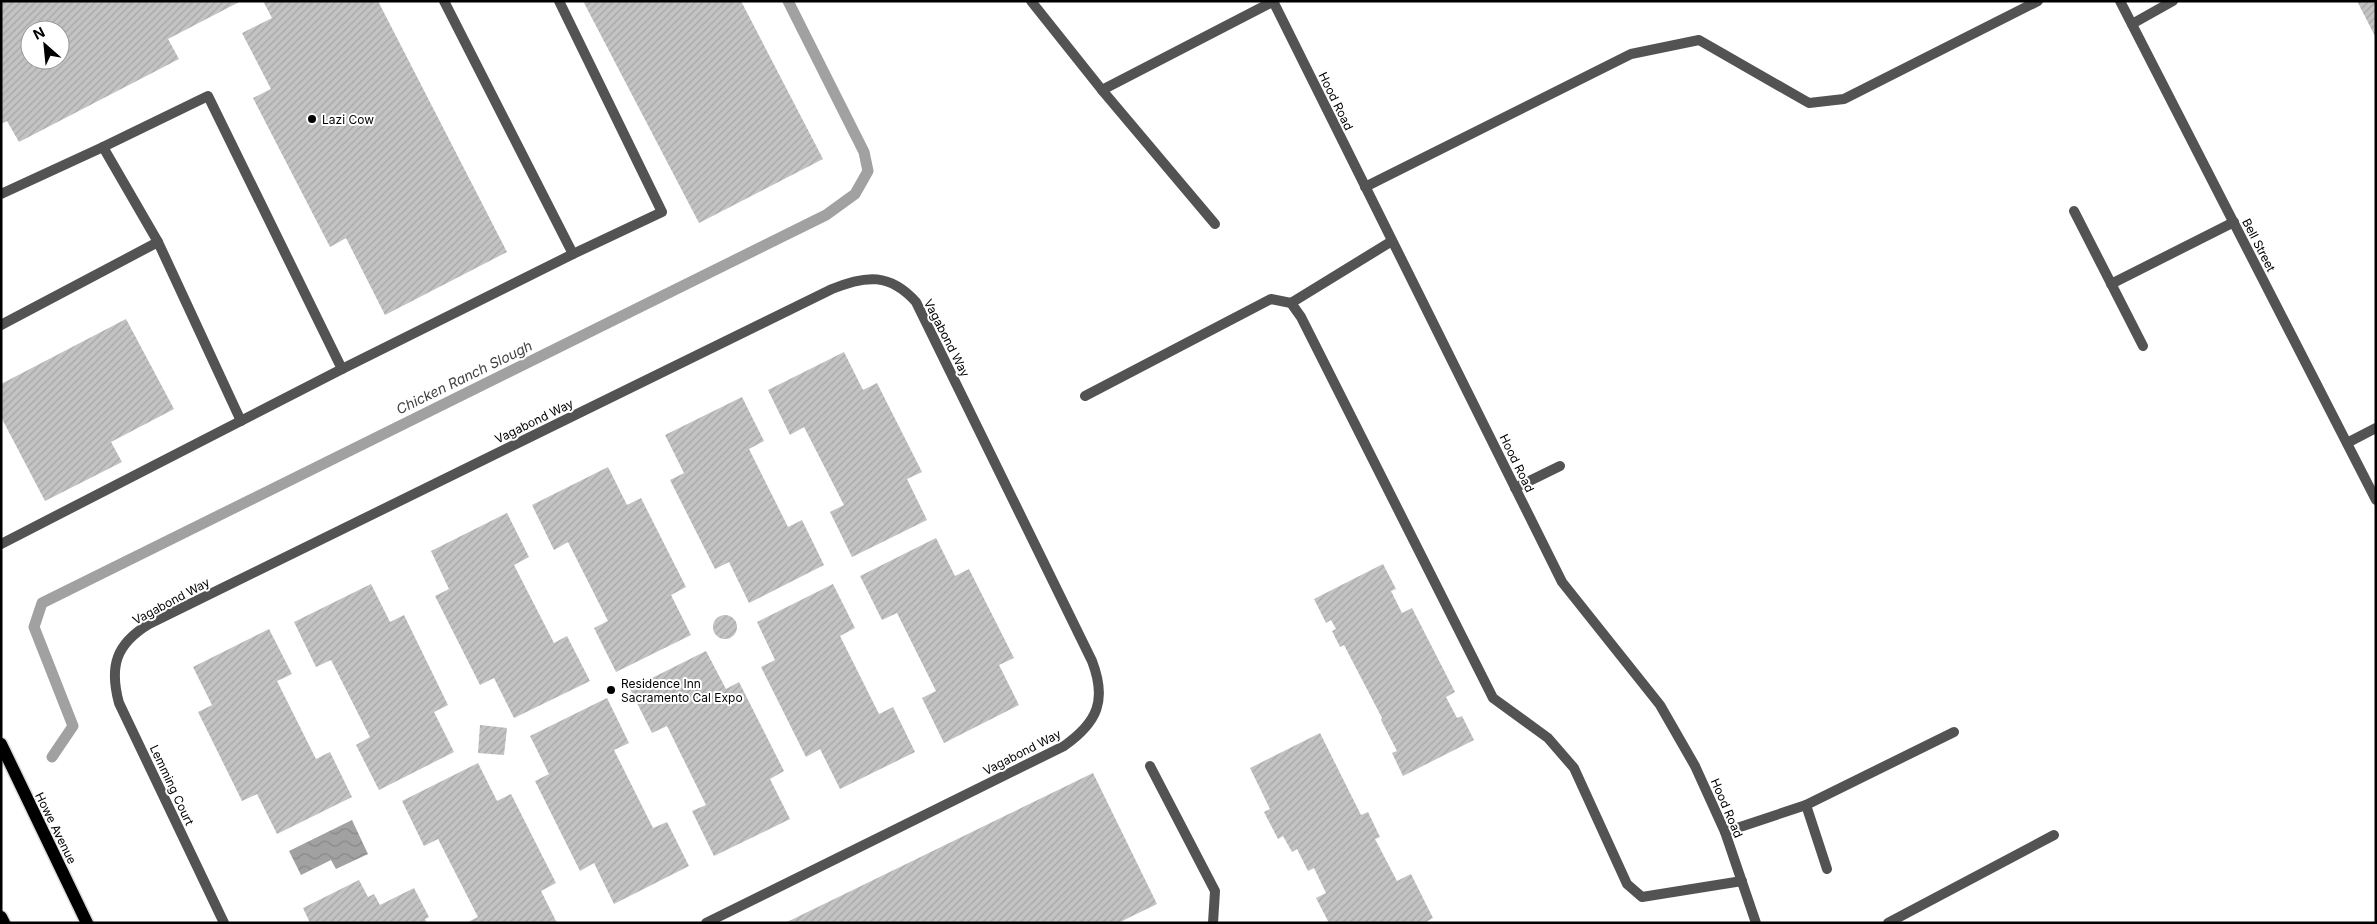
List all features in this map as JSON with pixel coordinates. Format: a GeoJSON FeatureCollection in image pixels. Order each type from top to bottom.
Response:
{"type":"FeatureCollection","features":[{"type":"Feature","properties":{"kind":"main road","name":"Howe Avenue"},"geometry":{"type":"LineString","coordinates":[[1,744],[87,923]]}},
{"type":"Feature","properties":{"kind":"main road"},"geometry":{"type":"LineString","coordinates":[[1,917],[4,923]]}},
{"type":"Feature","properties":{"kind":"street"},"geometry":{"type":"LineString","coordinates":[[444,1],[573,254]]}},
{"type":"Feature","properties":{"kind":"street"},"geometry":{"type":"LineString","coordinates":[[1,544],[342,369],[662,212],[559,1]]}},
{"type":"Feature","properties":{"kind":"street"},"geometry":{"type":"LineString","coordinates":[[1031,1],[1102,90],[1215,224]]}},
{"type":"Feature","properties":{"kind":"street"},"geometry":{"type":"LineString","coordinates":[[1102,90],[1273,1]]}},
{"type":"Feature","properties":{"kind":"street","name":"Hood Road"},"geometry":{"type":"LineString","coordinates":[[1273,1],[1562,582],[1660,705],[1695,766],[1725,832],[1756,923]]}},
{"type":"Feature","properties":{"kind":"street"},"geometry":{"type":"LineString","coordinates":[[1365,187],[1632,54],[1699,40],[1809,103],[1844,98],[2038,1]]}},
{"type":"Feature","properties":{"kind":"street","name":"Bell Street"},"geometry":{"type":"LineString","coordinates":[[2120,1],[2376,500]]}},
{"type":"Feature","properties":{"kind":"street"},"geometry":{"type":"LineString","coordinates":[[2132,24],[2173,1]]}},
{"type":"Feature","properties":{"kind":"street"},"geometry":{"type":"LineString","coordinates":[[1,194],[208,96],[342,369]]}},
{"type":"Feature","properties":{"kind":"street"},"geometry":{"type":"LineString","coordinates":[[103,147],[158,242],[241,421]]}},
{"type":"Feature","properties":{"kind":"street"},"geometry":{"type":"LineString","coordinates":[[2074,211],[2143,346]]}},
{"type":"Feature","properties":{"kind":"street"},"geometry":{"type":"LineString","coordinates":[[2112,284],[2234,222]]}},
{"type":"Feature","properties":{"kind":"street"},"geometry":{"type":"LineString","coordinates":[[1085,396],[1271,299],[1291,303],[1392,241]]}},
{"type":"Feature","properties":{"kind":"street"},"geometry":{"type":"LineString","coordinates":[[1,325],[158,242]]}},
{"type":"Feature","properties":{"kind":"street","name":"Vagabond Way"},"geometry":{"type":"LineString","coordinates":[[119,654],[125,642],[149,624],[832,289],[862,279],[875,279],[892,283],[906,290],[916,302],[1092,661],[1101,691],[1098,708],[1090,724],[1064,746],[706,923]]}},
{"type":"Feature","properties":{"kind":"street"},"geometry":{"type":"LineString","coordinates":[[1291,303],[1310,335],[1493,698],[1548,738],[1574,768],[1627,884],[1642,897],[1742,881]]}},
{"type":"Feature","properties":{"kind":"street"},"geometry":{"type":"LineString","coordinates":[[2347,443],[2376,428]]}},
{"type":"Feature","properties":{"kind":"street"},"geometry":{"type":"LineString","coordinates":[[1515,488],[1560,466]]}},
{"type":"Feature","properties":{"kind":"street","name":"Lemming Court"},"geometry":{"type":"LineString","coordinates":[[119,654],[114,678],[119,703],[224,923]]}},
{"type":"Feature","properties":{"kind":"street"},"geometry":{"type":"LineString","coordinates":[[1725,832],[1806,805],[1954,732]]}},
{"type":"Feature","properties":{"kind":"street"},"geometry":{"type":"LineString","coordinates":[[1150,766],[1215,891],[1213,923]]}},
{"type":"Feature","properties":{"kind":"street"},"geometry":{"type":"LineString","coordinates":[[1806,805],[1827,869]]}},
{"type":"Feature","properties":{"kind":"street"},"geometry":{"type":"LineString","coordinates":[[1888,923],[2054,835]]}},
{"type":"Feature","properties":{"kind":"water"},"geometry":{"type":"Polygon","coordinates":[[[352,820],[368,854],[336,869],[331,860],[301,875],[289,851],[352,820]]]}},
{"type":"Feature","properties":{"kind":"building"},"geometry":{"type":"Polygon","coordinates":[[[1,1],[241,1],[168,39],[179,59],[19,142],[7,121],[1,124],[1,1]]]}},
{"type":"Feature","properties":{"kind":"building"},"geometry":{"type":"Polygon","coordinates":[[[263,1],[378,1],[507,252],[385,315],[346,238],[330,247],[253,98],[271,89],[242,33],[272,18],[263,1]]]}},
{"type":"Feature","properties":{"kind":"building"},"geometry":{"type":"Polygon","coordinates":[[[583,1],[741,1],[823,159],[699,223],[583,1]]]}},
{"type":"Feature","properties":{"kind":"building"},"geometry":{"type":"Polygon","coordinates":[[[2357,1],[2376,1],[2376,38],[2357,1]]]}},
{"type":"Feature","properties":{"kind":"building"},"geometry":{"type":"Polygon","coordinates":[[[126,319],[174,409],[111,442],[122,462],[45,501],[1,417],[1,384],[126,319]]]}},
{"type":"Feature","properties":{"kind":"building"},"geometry":{"type":"Polygon","coordinates":[[[844,352],[863,390],[877,383],[922,472],[907,479],[927,520],[852,557],[830,512],[844,505],[804,427],[790,435],[768,390],[844,352]]]}},
{"type":"Feature","properties":{"kind":"building"},"geometry":{"type":"Polygon","coordinates":[[[742,397],[764,441],[749,449],[788,527],[802,520],[824,565],[749,603],[729,562],[715,569],[670,480],[684,473],[665,435],[742,397]]]}},
{"type":"Feature","properties":{"kind":"building"},"geometry":{"type":"Polygon","coordinates":[[[608,467],[627,505],[641,498],[686,587],[671,595],[691,635],[616,672],[594,628],[608,621],[568,542],[554,550],[532,505],[608,467]]]}},
{"type":"Feature","properties":{"kind":"building"},"geometry":{"type":"Polygon","coordinates":[[[507,513],[529,557],[514,565],[554,643],[567,636],[590,681],[514,718],[494,678],[480,685],[435,596],[449,589],[431,551],[507,513]]]}},
{"type":"Feature","properties":{"kind":"building"},"geometry":{"type":"Polygon","coordinates":[[[936,538],[955,576],[969,569],[1014,658],[999,665],[1019,705],[944,743],[922,698],[936,691],[897,613],[882,620],[860,576],[936,538]]]}},
{"type":"Feature","properties":{"kind":"building"},"geometry":{"type":"Polygon","coordinates":[[[1383,564],[1396,589],[1391,591],[1402,613],[1412,608],[1455,692],[1446,697],[1457,718],[1462,716],[1474,740],[1403,776],[1392,753],[1397,751],[1381,720],[1382,718],[1344,645],[1340,647],[1332,631],[1336,629],[1331,620],[1326,623],[1314,599],[1383,564]]]}},
{"type":"Feature","properties":{"kind":"building"},"geometry":{"type":"Polygon","coordinates":[[[371,584],[390,622],[404,615],[448,705],[434,712],[454,752],[379,790],[356,745],[370,737],[331,660],[316,667],[294,622],[371,584]]]}},
{"type":"Feature","properties":{"kind":"building"},"geometry":{"type":"Polygon","coordinates":[[[833,584],[855,628],[840,636],[879,714],[893,707],[915,752],[840,789],[820,749],[806,757],[761,667],[775,660],[757,622],[833,584]]]}},
{"type":"Feature","properties":{"kind":"building"},"geometry":{"type":"Polygon","coordinates":[[[725,615],[730,616],[736,622],[736,632],[730,638],[725,639],[720,638],[714,632],[713,627],[714,622],[720,616],[725,615]]]}},
{"type":"Feature","properties":{"kind":"building"},"geometry":{"type":"Polygon","coordinates":[[[269,629],[292,674],[277,681],[316,759],[330,752],[352,797],[277,834],[257,794],[242,801],[198,712],[212,705],[193,667],[269,629]]]}},
{"type":"Feature","properties":{"kind":"building"},"geometry":{"type":"Polygon","coordinates":[[[706,651],[726,689],[739,682],[784,771],[770,779],[790,819],[714,856],[692,811],[706,805],[667,726],[652,733],[630,689],[706,651]]]}},
{"type":"Feature","properties":{"kind":"building"},"geometry":{"type":"Polygon","coordinates":[[[607,698],[629,743],[614,750],[653,828],[667,822],[689,866],[614,904],[594,863],[580,871],[535,781],[549,774],[530,736],[607,698]]]}},
{"type":"Feature","properties":{"kind":"building"},"geometry":{"type":"Polygon","coordinates":[[[480,725],[507,728],[504,755],[478,753],[480,725]]]}},
{"type":"Feature","properties":{"kind":"building"},"geometry":{"type":"Polygon","coordinates":[[[1320,733],[1361,815],[1368,812],[1380,837],[1375,839],[1397,881],[1411,874],[1433,918],[1424,923],[1329,923],[1316,898],[1326,893],[1314,868],[1308,871],[1297,849],[1292,852],[1283,836],[1278,839],[1264,812],[1270,809],[1250,768],[1320,733]]]}},
{"type":"Feature","properties":{"kind":"building"},"geometry":{"type":"Polygon","coordinates":[[[478,763],[497,801],[511,794],[556,883],[541,891],[557,923],[466,923],[478,917],[438,839],[424,846],[402,801],[478,763]]]}},
{"type":"Feature","properties":{"kind":"building"},"geometry":{"type":"Polygon","coordinates":[[[1093,773],[1157,904],[1118,923],[785,923],[1093,773]]]}},
{"type":"Feature","properties":{"kind":"building"},"geometry":{"type":"Polygon","coordinates":[[[359,880],[368,897],[374,894],[380,905],[414,888],[429,917],[425,919],[427,923],[310,923],[303,908],[359,880]]]}},
{"type":"Feature","properties":{"kind":"waterway","name":"Chicken Ranch Slough"},"geometry":{"type":"LineString","coordinates":[[52,757],[73,726],[34,627],[42,603],[826,215],[855,194],[868,171],[864,152],[788,1]]}},
{"type":"Feature","properties":{"kind":"place","name":"Lazi Cow"},"geometry":{"type":"Point","coordinates":[312,119]}},
{"type":"Feature","properties":{"kind":"place","name":"Residence Inn Sacramento Cal Expo"},"geometry":{"type":"Point","coordinates":[611,690]}}]}
